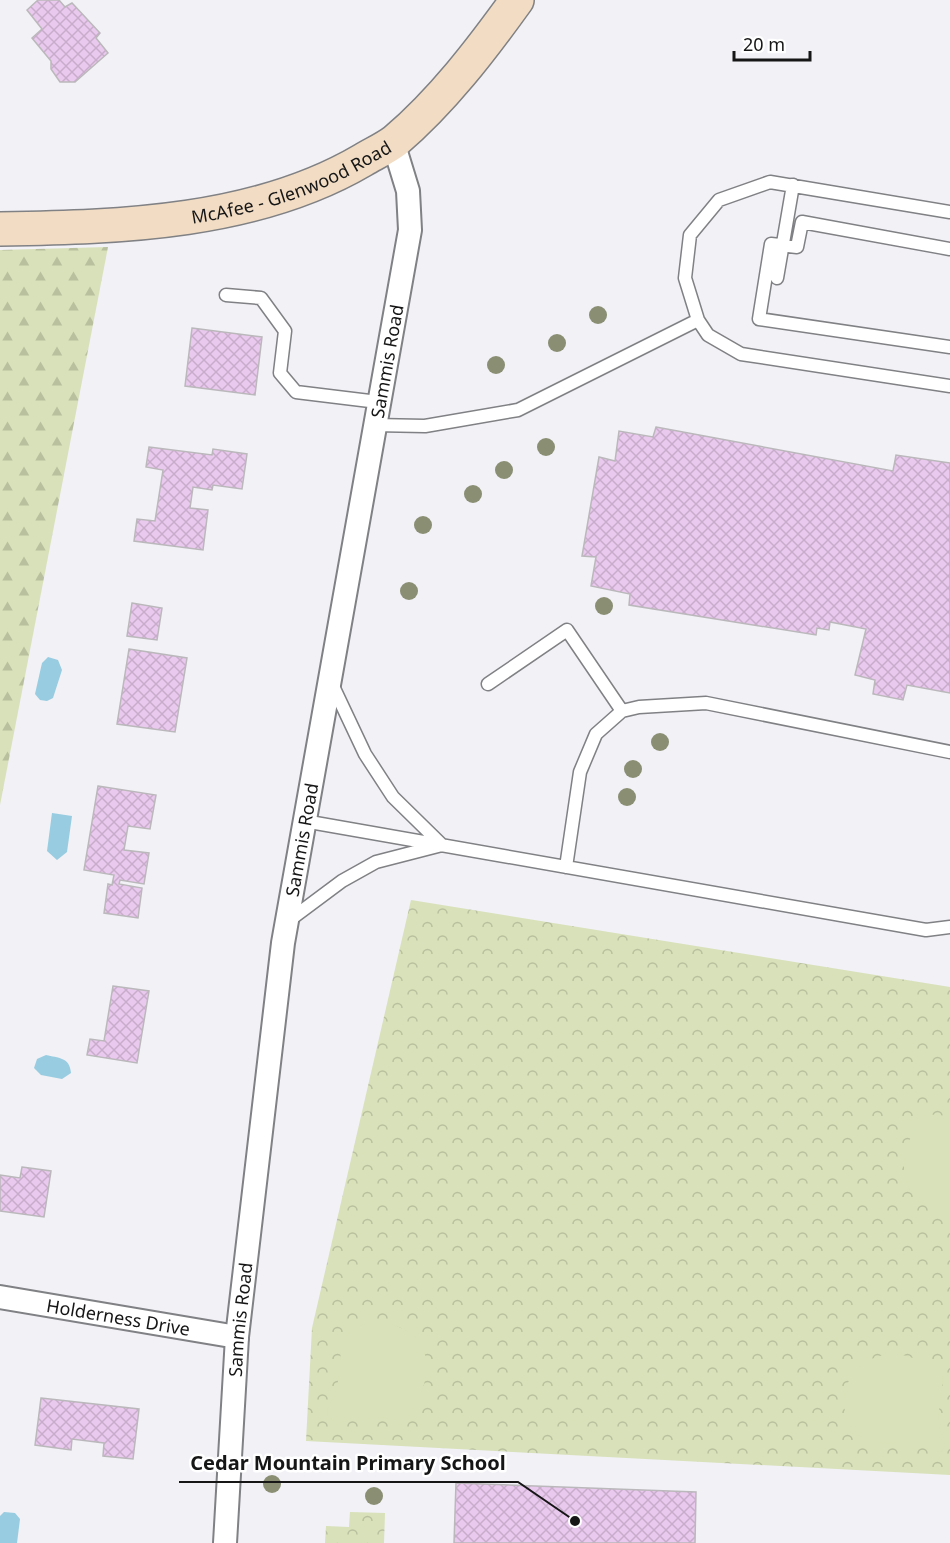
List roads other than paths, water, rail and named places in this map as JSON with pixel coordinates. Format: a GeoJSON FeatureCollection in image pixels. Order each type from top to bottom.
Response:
{"type":"FeatureCollection","features":[{"type":"Feature","properties":{"kind":"street","name":"McAfee - Glenwood Road"},"geometry":{"type":"LineString","coordinates":[[0,229],[78,228],[190,217],[264,202],[335,177],[393,142],[448,88],[487,43],[517,0]]}},
{"type":"Feature","properties":{"kind":"street","name":"Sammis Road"},"geometry":{"type":"LineString","coordinates":[[225,1543],[237,1337],[286,922],[410,230],[408,191],[393,142]]}},
{"type":"Feature","properties":{"kind":"street","name":"Holderness Drive"},"geometry":{"type":"LineString","coordinates":[[0,1297],[237,1337]]}},
{"type":"Feature","properties":{"kind":"lane"},"geometry":{"type":"LineString","coordinates":[[950,212],[793,184],[770,182],[719,200],[690,235],[685,278],[698,320],[708,335],[741,354],[950,386]]}},
{"type":"Feature","properties":{"kind":"lane"},"geometry":{"type":"LineString","coordinates":[[777,278],[781,243],[793,184]]}},
{"type":"Feature","properties":{"kind":"lane"},"geometry":{"type":"LineString","coordinates":[[950,249],[802,222],[797,247],[781,243],[771,244],[759,319],[950,347]]}},
{"type":"Feature","properties":{"kind":"lane"},"geometry":{"type":"LineString","coordinates":[[226,294],[261,298],[285,331],[280,373],[296,392],[378,402]]}},
{"type":"Feature","properties":{"kind":"lane"},"geometry":{"type":"LineString","coordinates":[[374,425],[425,426],[518,410],[698,320]]}},
{"type":"Feature","properties":{"kind":"lane"},"geometry":{"type":"LineString","coordinates":[[488,684],[567,630],[622,711]]}},
{"type":"Feature","properties":{"kind":"lane"},"geometry":{"type":"LineString","coordinates":[[329,679],[365,754],[393,797],[442,845]]}},
{"type":"Feature","properties":{"kind":"lane"},"geometry":{"type":"LineString","coordinates":[[566,867],[579,772],[596,734],[622,711],[639,706],[706,703],[950,752]]}},
{"type":"Feature","properties":{"kind":"lane"},"geometry":{"type":"LineString","coordinates":[[304,821],[926,930],[950,927]]}},
{"type":"Feature","properties":{"kind":"lane"},"geometry":{"type":"LineString","coordinates":[[286,922],[342,881],[376,862],[442,845]]}},
{"type":"Feature","properties":{"kind":"water"},"geometry":{"type":"Polygon","coordinates":[[[48,657],[58,660],[62,670],[53,698],[47,701],[40,700],[35,694],[42,663],[48,657]]]}},
{"type":"Feature","properties":{"kind":"water"},"geometry":{"type":"Polygon","coordinates":[[[52,813],[72,816],[67,852],[57,860],[47,851],[52,813]]]}},
{"type":"Feature","properties":{"kind":"water"},"geometry":{"type":"Polygon","coordinates":[[[46,1055],[66,1061],[71,1073],[62,1079],[41,1075],[34,1068],[37,1059],[46,1055]]]}},
{"type":"Feature","properties":{"kind":"water"},"geometry":{"type":"Polygon","coordinates":[[[4,1512],[15,1513],[20,1519],[17,1543],[0,1543],[0,1516],[4,1512]]]}},
{"type":"Feature","properties":{"kind":"place","name":"Cedar Mountain Primary School"},"geometry":{"type":"Point","coordinates":[575,1521]}}]}
